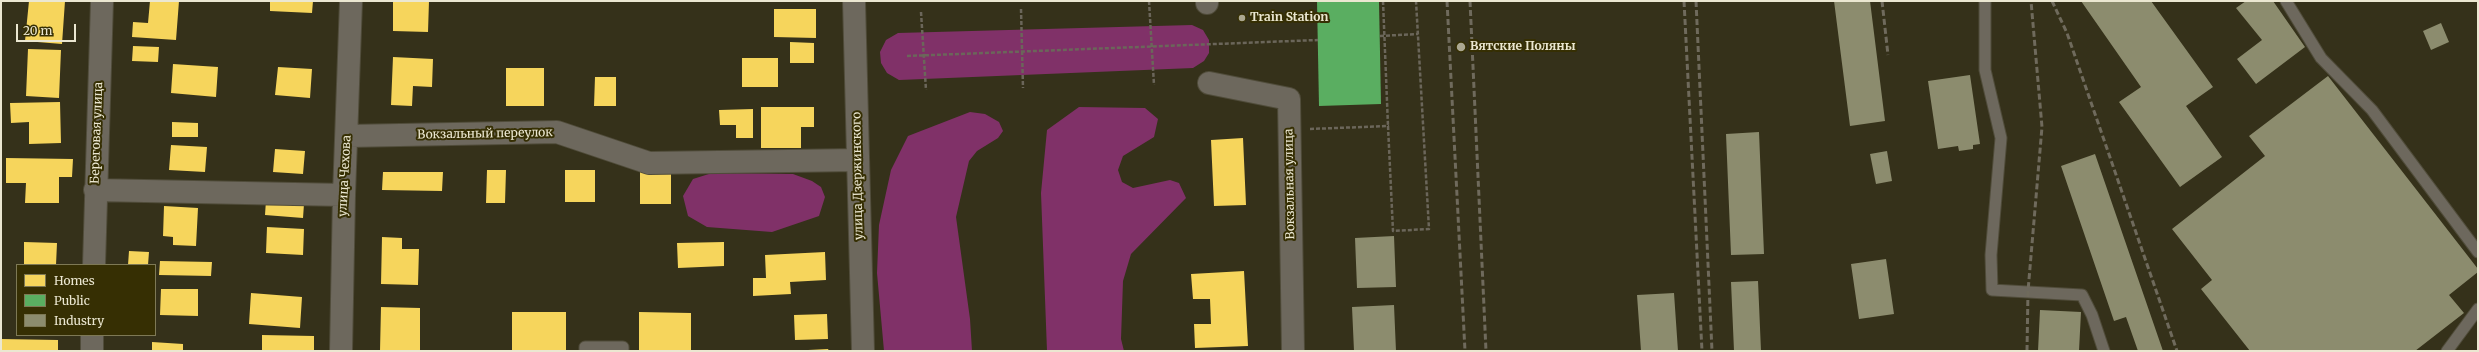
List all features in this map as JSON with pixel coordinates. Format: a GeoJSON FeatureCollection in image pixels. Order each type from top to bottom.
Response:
{"type":"FeatureCollection","features":[{"type":"Feature","properties":{"kind":"street","name":"Береговая улица"},"geometry":{"type":"LineString","coordinates":[[94,264],[95,190],[102,1]]}},
{"type":"Feature","properties":{"kind":"street","name":"улица Чехова"},"geometry":{"type":"LineString","coordinates":[[340,351],[344,195],[348,136],[351,1]]}},
{"type":"Feature","properties":{"kind":"street","name":"улица Дзержинского"},"geometry":{"type":"LineString","coordinates":[[854,1],[863,351]]}},
{"type":"Feature","properties":{"kind":"street","name":"Вокзальная улица"},"geometry":{"type":"LineString","coordinates":[[1209,83],[1289,99],[1294,351]]}},
{"type":"Feature","properties":{"kind":"street","name":"Вокзальный переулок"},"geometry":{"type":"LineString","coordinates":[[348,136],[557,132],[650,163],[857,160]]}},
{"type":"Feature","properties":{"kind":"street"},"geometry":{"type":"LineString","coordinates":[[95,190],[344,195]]}},
{"type":"Feature","properties":{"kind":"street"},"geometry":{"type":"LineString","coordinates":[[92,336],[92,351]]}},
{"type":"Feature","properties":{"kind":"lane"},"geometry":{"type":"LineString","coordinates":[[1985,1],[1985,70],[2001,138],[1991,255],[1992,290],[2082,295],[2092,315],[2104,351]]}},
{"type":"Feature","properties":{"kind":"lane"},"geometry":{"type":"LineString","coordinates":[[2286,1],[2321,58],[2372,110],[2478,252]]}},
{"type":"Feature","properties":{"kind":"lane"},"geometry":{"type":"LineString","coordinates":[[2447,351],[2478,309]]}},
{"type":"Feature","properties":{"kind":"lane"},"geometry":{"type":"LineString","coordinates":[[585,351],[585,347],[623,347],[623,351]]}},
{"type":"Feature","properties":{"kind":"path"},"geometry":{"type":"LineString","coordinates":[[1149,1],[1154,85]]}},
{"type":"Feature","properties":{"kind":"path"},"geometry":{"type":"LineString","coordinates":[[1383,1],[1393,230],[1429,229],[1416,1]]}},
{"type":"Feature","properties":{"kind":"path"},"geometry":{"type":"LineString","coordinates":[[1021,8],[1023,88]]}},
{"type":"Feature","properties":{"kind":"path"},"geometry":{"type":"LineString","coordinates":[[922,12],[926,90]]}},
{"type":"Feature","properties":{"kind":"path"},"geometry":{"type":"LineString","coordinates":[[1380,36],[1418,34]]}},
{"type":"Feature","properties":{"kind":"path"},"geometry":{"type":"LineString","coordinates":[[907,56],[1318,40]]}},
{"type":"Feature","properties":{"kind":"path"},"geometry":{"type":"LineString","coordinates":[[1290,130],[1388,126]]}},
{"type":"Feature","properties":{"kind":"shaded area"},"geometry":{"type":"Polygon","coordinates":[[[1192,25],[1203,30],[1209,40],[1209,53],[1204,61],[1193,68],[899,80],[887,73],[881,63],[880,52],[886,40],[898,33],[1192,25]]]}},
{"type":"Feature","properties":{"kind":"shaded area"},"geometry":{"type":"Polygon","coordinates":[[[1079,107],[1145,108],[1158,119],[1154,137],[1123,156],[1118,170],[1122,182],[1133,188],[1170,180],[1179,183],[1186,198],[1131,254],[1123,281],[1121,339],[1124,351],[1047,351],[1041,193],[1047,130],[1079,107]]]}},
{"type":"Feature","properties":{"kind":"shaded area"},"geometry":{"type":"Polygon","coordinates":[[[970,112],[985,114],[999,122],[1003,131],[998,138],[977,151],[969,161],[956,217],[970,319],[972,351],[884,351],[877,273],[879,225],[891,170],[908,136],[970,112]]]}},
{"type":"Feature","properties":{"kind":"shaded area"},"geometry":{"type":"Polygon","coordinates":[[[712,173],[793,174],[812,181],[821,187],[825,197],[819,216],[772,232],[707,227],[688,216],[683,196],[693,179],[712,173]]]}},
{"type":"Feature","properties":{"kind":"building: Homes"},"geometry":{"type":"Polygon","coordinates":[[[29,1],[65,1],[62,44],[25,41],[29,1]]]}},
{"type":"Feature","properties":{"kind":"building: Homes"},"geometry":{"type":"Polygon","coordinates":[[[150,1],[179,1],[176,40],[132,37],[133,22],[148,23],[150,1]]]}},
{"type":"Feature","properties":{"kind":"building: Homes"},"geometry":{"type":"Polygon","coordinates":[[[270,1],[313,1],[312,13],[270,11],[270,1]]]}},
{"type":"Feature","properties":{"kind":"building: Homes"},"geometry":{"type":"Polygon","coordinates":[[[393,1],[429,1],[428,32],[393,31],[393,1]]]}},
{"type":"Feature","properties":{"kind":"building: Homes"},"geometry":{"type":"Polygon","coordinates":[[[774,9],[816,9],[816,38],[774,37],[774,9]]]}},
{"type":"Feature","properties":{"kind":"building: Homes"},"geometry":{"type":"Polygon","coordinates":[[[790,42],[814,43],[814,63],[790,63],[790,42]]]}},
{"type":"Feature","properties":{"kind":"building: Homes"},"geometry":{"type":"Polygon","coordinates":[[[133,46],[159,47],[158,62],[132,61],[133,46]]]}},
{"type":"Feature","properties":{"kind":"building: Homes"},"geometry":{"type":"Polygon","coordinates":[[[28,49],[61,50],[59,98],[26,96],[28,49]]]}},
{"type":"Feature","properties":{"kind":"building: Homes"},"geometry":{"type":"Polygon","coordinates":[[[393,57],[433,59],[432,87],[413,86],[412,106],[391,105],[393,57]]]}},
{"type":"Feature","properties":{"kind":"building: Homes"},"geometry":{"type":"Polygon","coordinates":[[[742,58],[778,58],[778,87],[742,87],[742,58]]]}},
{"type":"Feature","properties":{"kind":"building: Homes"},"geometry":{"type":"Polygon","coordinates":[[[173,64],[218,67],[216,97],[171,93],[173,64]]]}},
{"type":"Feature","properties":{"kind":"building: Homes"},"geometry":{"type":"Polygon","coordinates":[[[278,67],[312,69],[310,98],[275,95],[278,67]]]}},
{"type":"Feature","properties":{"kind":"building: Homes"},"geometry":{"type":"Polygon","coordinates":[[[506,68],[544,68],[544,106],[506,106],[506,68]]]}},
{"type":"Feature","properties":{"kind":"building: Homes"},"geometry":{"type":"Polygon","coordinates":[[[595,77],[616,77],[616,106],[594,106],[595,77]]]}},
{"type":"Feature","properties":{"kind":"building: Homes"},"geometry":{"type":"Polygon","coordinates":[[[60,102],[61,143],[29,144],[29,122],[11,123],[10,103],[60,102]]]}},
{"type":"Feature","properties":{"kind":"building: Homes"},"geometry":{"type":"Polygon","coordinates":[[[761,107],[814,107],[814,127],[801,127],[801,148],[761,148],[761,107]]]}},
{"type":"Feature","properties":{"kind":"building: Homes"},"geometry":{"type":"Polygon","coordinates":[[[753,109],[753,138],[736,138],[736,125],[720,125],[719,110],[753,109]]]}},
{"type":"Feature","properties":{"kind":"building: Homes"},"geometry":{"type":"Polygon","coordinates":[[[172,122],[198,123],[198,137],[172,137],[172,122]]]}},
{"type":"Feature","properties":{"kind":"building: Homes"},"geometry":{"type":"Polygon","coordinates":[[[1243,138],[1246,205],[1214,206],[1211,140],[1243,138]]]}},
{"type":"Feature","properties":{"kind":"building: Homes"},"geometry":{"type":"Polygon","coordinates":[[[171,145],[207,147],[205,172],[169,170],[171,145]]]}},
{"type":"Feature","properties":{"kind":"building: Homes"},"geometry":{"type":"Polygon","coordinates":[[[275,149],[305,151],[303,174],[273,172],[275,149]]]}},
{"type":"Feature","properties":{"kind":"building: Homes"},"geometry":{"type":"Polygon","coordinates":[[[6,158],[73,159],[72,177],[59,177],[59,203],[25,203],[26,183],[6,183],[6,158]]]}},
{"type":"Feature","properties":{"kind":"building: Homes"},"geometry":{"type":"Polygon","coordinates":[[[487,170],[506,170],[505,203],[486,203],[487,170]]]}},
{"type":"Feature","properties":{"kind":"building: Homes"},"geometry":{"type":"Polygon","coordinates":[[[565,170],[595,170],[595,202],[565,202],[565,170]]]}},
{"type":"Feature","properties":{"kind":"building: Homes"},"geometry":{"type":"Polygon","coordinates":[[[640,171],[671,171],[671,204],[640,204],[640,171]]]}},
{"type":"Feature","properties":{"kind":"building: Homes"},"geometry":{"type":"Polygon","coordinates":[[[383,172],[443,172],[442,191],[382,190],[383,172]]]}},
{"type":"Feature","properties":{"kind":"building: Homes"},"geometry":{"type":"Polygon","coordinates":[[[266,200],[304,204],[303,218],[265,215],[266,200]]]}},
{"type":"Feature","properties":{"kind":"building: Homes"},"geometry":{"type":"Polygon","coordinates":[[[164,206],[198,208],[196,246],[173,245],[173,237],[163,236],[164,206]]]}},
{"type":"Feature","properties":{"kind":"building: Homes"},"geometry":{"type":"Polygon","coordinates":[[[267,227],[304,229],[303,255],[266,253],[267,227]]]}},
{"type":"Feature","properties":{"kind":"building: Homes"},"geometry":{"type":"Polygon","coordinates":[[[382,237],[402,238],[402,249],[419,249],[418,285],[381,284],[382,237]]]}},
{"type":"Feature","properties":{"kind":"building: Homes"},"geometry":{"type":"Polygon","coordinates":[[[24,242],[57,243],[56,264],[24,264],[24,242]]]}},
{"type":"Feature","properties":{"kind":"building: Homes"},"geometry":{"type":"Polygon","coordinates":[[[724,242],[724,266],[678,268],[677,243],[724,242]]]}},
{"type":"Feature","properties":{"kind":"building: Homes"},"geometry":{"type":"Polygon","coordinates":[[[129,251],[149,252],[148,264],[128,264],[129,251]]]}},
{"type":"Feature","properties":{"kind":"building: Homes"},"geometry":{"type":"Polygon","coordinates":[[[825,252],[826,280],[790,282],[791,294],[753,296],[753,278],[766,278],[765,255],[825,252]]]}},
{"type":"Feature","properties":{"kind":"building: Homes"},"geometry":{"type":"Polygon","coordinates":[[[160,261],[212,262],[211,276],[159,275],[160,261]]]}},
{"type":"Feature","properties":{"kind":"building: Homes"},"geometry":{"type":"Polygon","coordinates":[[[1244,271],[1248,346],[1195,348],[1194,324],[1211,324],[1210,299],[1193,299],[1191,274],[1244,271]]]}},
{"type":"Feature","properties":{"kind":"building: Homes"},"geometry":{"type":"Polygon","coordinates":[[[161,289],[198,289],[198,316],[160,315],[161,289]]]}},
{"type":"Feature","properties":{"kind":"building: Homes"},"geometry":{"type":"Polygon","coordinates":[[[251,293],[302,297],[300,328],[249,324],[251,293]]]}},
{"type":"Feature","properties":{"kind":"building: Homes"},"geometry":{"type":"Polygon","coordinates":[[[381,307],[420,308],[420,351],[380,351],[381,307]]]}},
{"type":"Feature","properties":{"kind":"building: Homes"},"geometry":{"type":"Polygon","coordinates":[[[512,312],[566,312],[566,351],[512,351],[512,312]]]}},
{"type":"Feature","properties":{"kind":"building: Homes"},"geometry":{"type":"Polygon","coordinates":[[[639,312],[691,313],[691,351],[639,351],[639,312]]]}},
{"type":"Feature","properties":{"kind":"building: Homes"},"geometry":{"type":"Polygon","coordinates":[[[827,314],[828,339],[795,340],[794,315],[827,314]]]}},
{"type":"Feature","properties":{"kind":"building: Homes"},"geometry":{"type":"Polygon","coordinates":[[[262,335],[314,336],[314,351],[262,351],[262,335]]]}},
{"type":"Feature","properties":{"kind":"building: Homes"},"geometry":{"type":"Polygon","coordinates":[[[1,339],[58,340],[58,351],[1,351],[1,339]]]}},
{"type":"Feature","properties":{"kind":"building: Homes"},"geometry":{"type":"Polygon","coordinates":[[[152,342],[183,344],[183,351],[152,351],[152,342]]]}},
{"type":"Feature","properties":{"kind":"building: Homes"},"geometry":{"type":"Polygon","coordinates":[[[828,349],[829,351],[808,351],[808,350],[828,349]]]}},
{"type":"Feature","properties":{"kind":"building: Public"},"geometry":{"type":"Polygon","coordinates":[[[1317,1],[1379,1],[1381,104],[1319,106],[1317,1]]]}},
{"type":"Feature","properties":{"kind":"building: Industry"},"geometry":{"type":"Polygon","coordinates":[[[1834,1],[1870,1],[1885,121],[1850,126],[1834,1]]]}},
{"type":"Feature","properties":{"kind":"building: Industry"},"geometry":{"type":"Polygon","coordinates":[[[2081,1],[2151,1],[2213,87],[2186,106],[2222,157],[2180,187],[2119,102],[2141,87],[2081,1]]]}},
{"type":"Feature","properties":{"kind":"building: Industry"},"geometry":{"type":"Polygon","coordinates":[[[2246,1],[2273,1],[2305,47],[2256,84],[2237,59],[2262,40],[2236,8],[2246,1]]]}},
{"type":"Feature","properties":{"kind":"building: Industry"},"geometry":{"type":"Polygon","coordinates":[[[2441,23],[2449,42],[2431,50],[2423,31],[2441,23]]]}},
{"type":"Feature","properties":{"kind":"building: Industry"},"geometry":{"type":"Polygon","coordinates":[[[1970,75],[1980,144],[1973,145],[1973,149],[1959,151],[1958,146],[1938,149],[1928,81],[1970,75]]]}},
{"type":"Feature","properties":{"kind":"building: Industry"},"geometry":{"type":"Polygon","coordinates":[[[2328,76],[2478,269],[2478,272],[2449,295],[2464,313],[2415,351],[2250,351],[2201,289],[2212,280],[2172,229],[2265,156],[2249,136],[2328,76]]]}},
{"type":"Feature","properties":{"kind":"building: Industry"},"geometry":{"type":"Polygon","coordinates":[[[1759,132],[1764,254],[1731,255],[1726,134],[1759,132]]]}},
{"type":"Feature","properties":{"kind":"building: Industry"},"geometry":{"type":"Polygon","coordinates":[[[1887,151],[1892,181],[1876,184],[1870,154],[1887,151]]]}},
{"type":"Feature","properties":{"kind":"building: Industry"},"geometry":{"type":"Polygon","coordinates":[[[2095,154],[2163,351],[2138,351],[2126,317],[2114,321],[2061,166],[2095,154]]]}},
{"type":"Feature","properties":{"kind":"building: Industry"},"geometry":{"type":"Polygon","coordinates":[[[1394,236],[1396,287],[1357,288],[1355,238],[1394,236]]]}},
{"type":"Feature","properties":{"kind":"building: Industry"},"geometry":{"type":"Polygon","coordinates":[[[1886,259],[1894,314],[1859,319],[1851,264],[1886,259]]]}},
{"type":"Feature","properties":{"kind":"building: Industry"},"geometry":{"type":"Polygon","coordinates":[[[1758,281],[1761,351],[1734,351],[1731,282],[1758,281]]]}},
{"type":"Feature","properties":{"kind":"building: Industry"},"geometry":{"type":"Polygon","coordinates":[[[1674,293],[1678,351],[1641,351],[1637,295],[1674,293]]]}},
{"type":"Feature","properties":{"kind":"building: Industry"},"geometry":{"type":"Polygon","coordinates":[[[1394,305],[1396,351],[1354,351],[1352,307],[1394,305]]]}},
{"type":"Feature","properties":{"kind":"building: Industry"},"geometry":{"type":"Polygon","coordinates":[[[2040,310],[2081,312],[2079,351],[2038,351],[2040,310]]]}},
{"type":"Feature","properties":{"kind":"railway"},"geometry":{"type":"LineString","coordinates":[[1447,1],[1465,351]]}},
{"type":"Feature","properties":{"kind":"railway"},"geometry":{"type":"LineString","coordinates":[[1470,1],[1486,351]]}},
{"type":"Feature","properties":{"kind":"railway"},"geometry":{"type":"LineString","coordinates":[[1684,1],[1702,351]]}},
{"type":"Feature","properties":{"kind":"railway"},"geometry":{"type":"LineString","coordinates":[[1696,1],[1712,351]]}},
{"type":"Feature","properties":{"kind":"railway"},"geometry":{"type":"LineString","coordinates":[[1882,1],[1888,55]]}},
{"type":"Feature","properties":{"kind":"railway"},"geometry":{"type":"LineString","coordinates":[[2027,351],[2028,291],[2042,127],[2031,1]]}},
{"type":"Feature","properties":{"kind":"railway"},"geometry":{"type":"LineString","coordinates":[[2052,1],[2067,33],[2177,351]]}},
{"type":"Feature","properties":{"kind":"place","name":"Train Station"},"geometry":{"type":"Point","coordinates":[1242,18]}},
{"type":"Feature","properties":{"kind":"place","name":"Вятские Поляны"},"geometry":{"type":"Point","coordinates":[1461,47]}}]}
